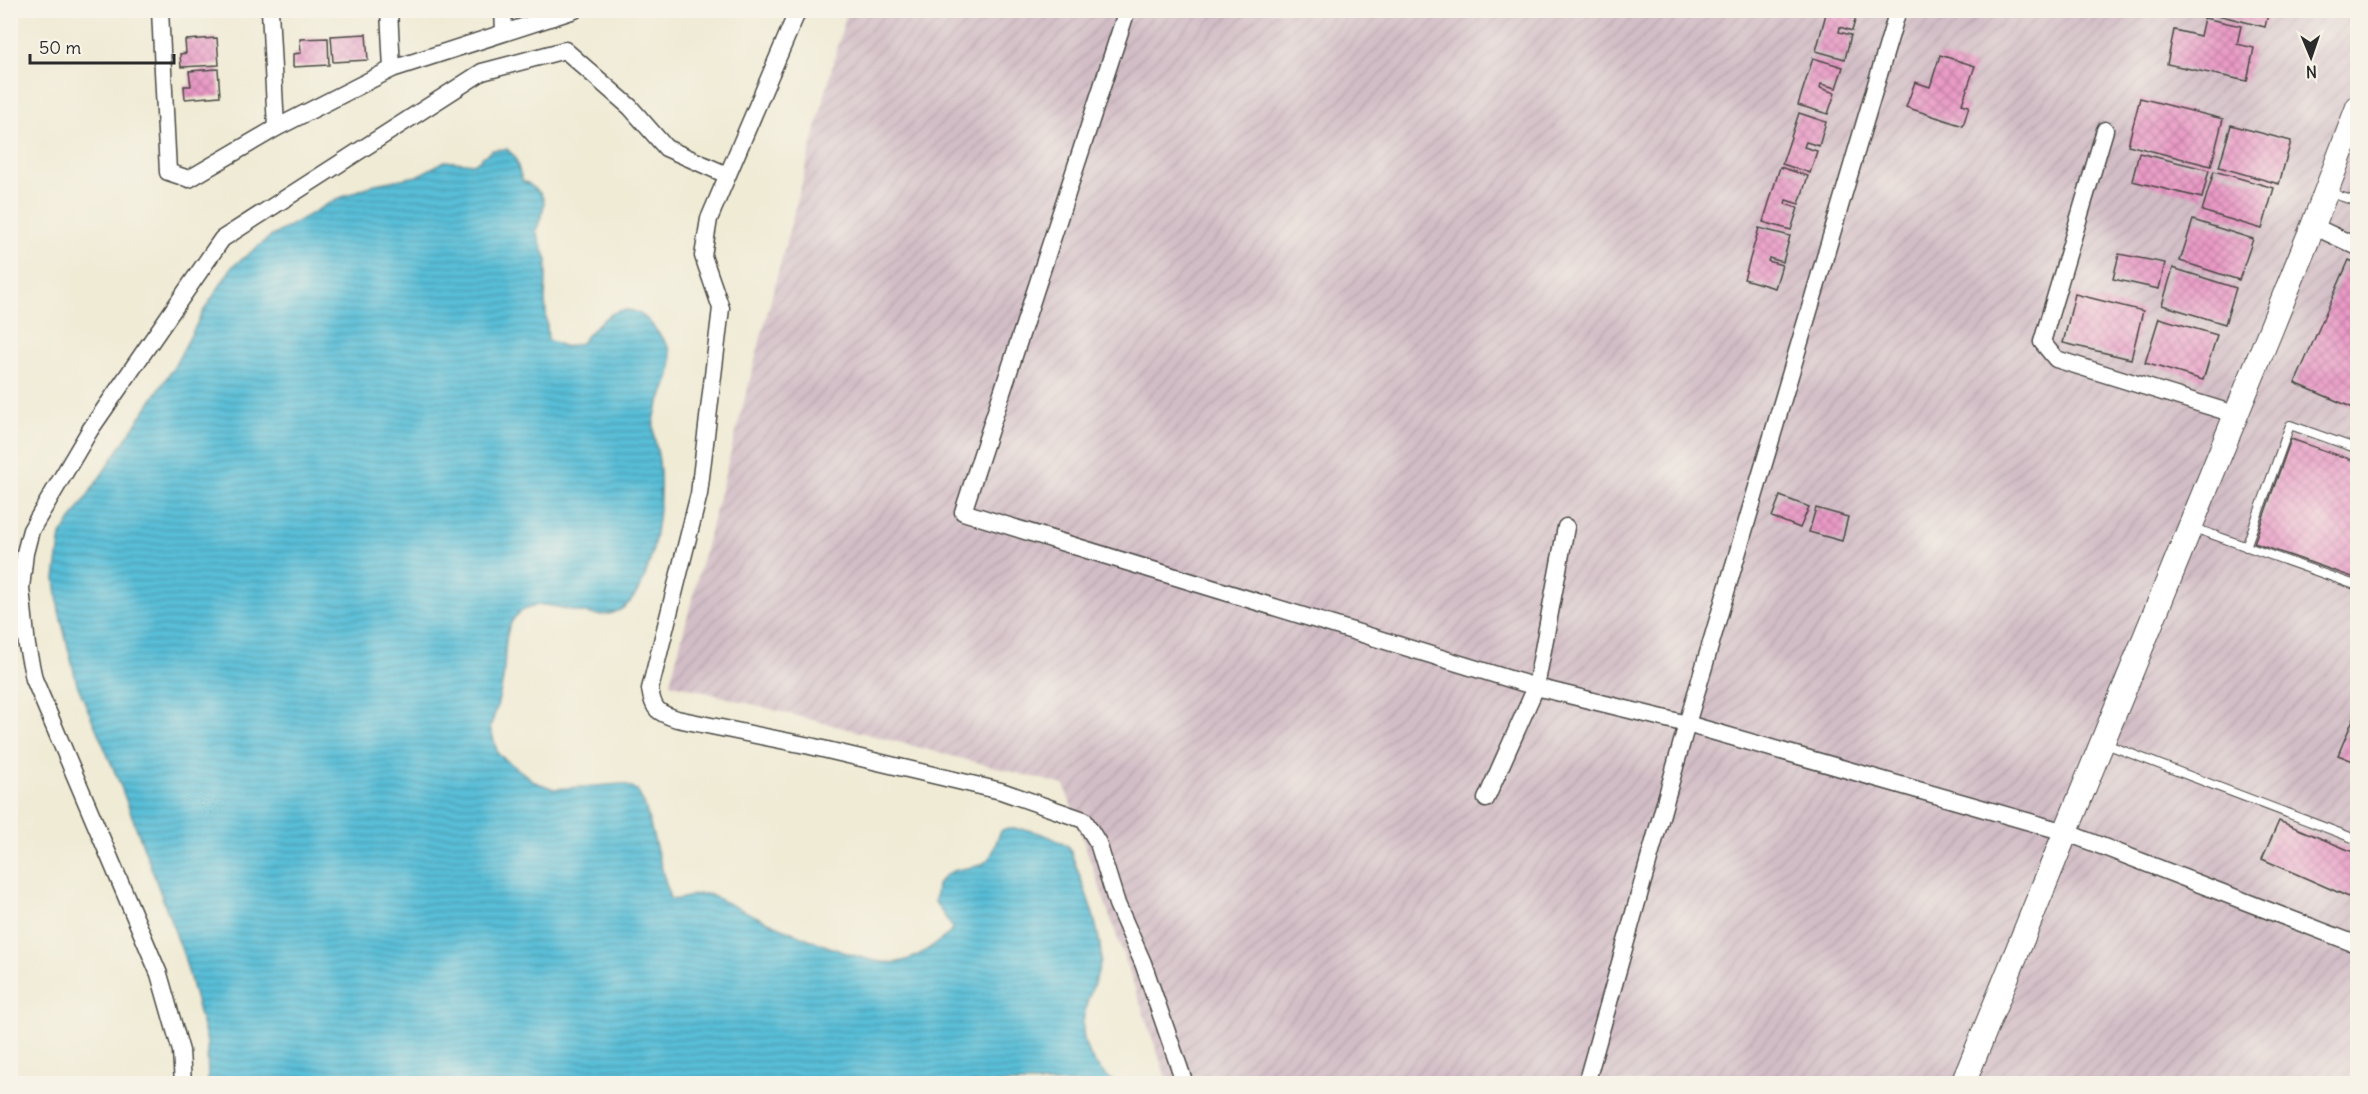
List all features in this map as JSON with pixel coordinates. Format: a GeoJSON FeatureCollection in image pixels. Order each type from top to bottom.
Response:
{"type":"FeatureCollection","features":[{"type":"Feature","properties":{"kind":"street"},"geometry":{"type":"LineString","coordinates":[[160,10],[168,172],[189,179],[276,128],[392,69],[575,10]]}},
{"type":"Feature","properties":{"kind":"street"},"geometry":{"type":"LineString","coordinates":[[270,10],[276,128]]}},
{"type":"Feature","properties":{"kind":"street"},"geometry":{"type":"LineString","coordinates":[[389,10],[392,69]]}},
{"type":"Feature","properties":{"kind":"street"},"geometry":{"type":"LineString","coordinates":[[503,10],[504,31]]}},
{"type":"Feature","properties":{"kind":"street"},"geometry":{"type":"LineString","coordinates":[[798,10],[709,219],[703,256],[722,308],[699,494],[650,690],[653,707],[658,713],[677,719],[766,736],[1001,791],[1084,820],[1098,843],[1118,904],[1143,963],[1185,1083]]}},
{"type":"Feature","properties":{"kind":"street"},"geometry":{"type":"LineString","coordinates":[[1127,10],[963,512],[1536,687],[1687,724],[2065,832],[2358,945]]}},
{"type":"Feature","properties":{"kind":"street"},"geometry":{"type":"LineString","coordinates":[[1586,1083],[1687,724],[1898,10]]}},
{"type":"Feature","properties":{"kind":"street"},"geometry":{"type":"LineString","coordinates":[[183,1083],[181,1051],[159,974],[34,679],[27,646],[21,588],[25,553],[31,530],[90,430],[222,239],[482,72],[564,50],[630,107],[666,148],[727,175]]}},
{"type":"Feature","properties":{"kind":"street"},"geometry":{"type":"LineString","coordinates":[[1963,1083],[2313,226],[2358,107]]}},
{"type":"Feature","properties":{"kind":"street"},"geometry":{"type":"LineString","coordinates":[[2105,130],[2042,342],[2056,359],[2235,414]]}},
{"type":"Feature","properties":{"kind":"street"},"geometry":{"type":"LineString","coordinates":[[2313,226],[2358,247]]}},
{"type":"Feature","properties":{"kind":"street"},"geometry":{"type":"LineString","coordinates":[[1486,800],[1536,687],[1566,527]]}},
{"type":"Feature","properties":{"kind":"lane"},"geometry":{"type":"LineString","coordinates":[[2326,191],[2358,202]]}},
{"type":"Feature","properties":{"kind":"lane"},"geometry":{"type":"LineString","coordinates":[[2247,547],[2290,425],[2358,448]]}},
{"type":"Feature","properties":{"kind":"lane"},"geometry":{"type":"LineString","coordinates":[[2189,526],[2358,586]]}},
{"type":"Feature","properties":{"kind":"lane"},"geometry":{"type":"LineString","coordinates":[[2101,742],[2358,840]]}},
{"type":"Feature","properties":{"kind":"shaded area"},"geometry":{"type":"Polygon","coordinates":[[[847,11],[2357,11],[2357,1083],[1168,1083],[1064,785],[670,683],[847,11]]]}},
{"type":"Feature","properties":{"kind":"water"},"geometry":{"type":"Polygon","coordinates":[[[507,149],[515,157],[522,180],[538,191],[544,201],[536,231],[547,260],[545,300],[548,340],[566,347],[581,343],[607,317],[626,310],[635,312],[645,318],[668,346],[671,371],[654,421],[660,474],[660,502],[656,533],[646,573],[633,598],[618,611],[600,615],[546,605],[530,607],[515,617],[508,630],[502,685],[490,727],[498,754],[535,782],[554,789],[623,784],[637,790],[645,806],[670,899],[708,894],[832,948],[882,962],[898,962],[912,958],[926,951],[950,933],[952,927],[935,902],[937,885],[953,871],[977,866],[988,860],[1002,830],[1029,830],[1061,842],[1069,847],[1084,886],[1093,913],[1101,954],[1099,969],[1085,1008],[1083,1033],[1085,1044],[1096,1064],[1115,1083],[208,1083],[207,1042],[184,956],[120,784],[77,684],[59,611],[55,579],[61,535],[174,367],[203,312],[232,267],[270,237],[335,200],[375,184],[417,176],[445,161],[474,164],[492,150],[507,149]]]}},
{"type":"Feature","properties":{"kind":"building"},"geometry":{"type":"Polygon","coordinates":[[[1827,10],[1858,10],[1852,31],[1840,27],[1839,32],[1851,35],[1845,59],[1816,51],[1827,10]]]}},
{"type":"Feature","properties":{"kind":"building"},"geometry":{"type":"Polygon","coordinates":[[[2198,10],[2269,10],[2265,27],[2198,10]]]}},
{"type":"Feature","properties":{"kind":"building"},"geometry":{"type":"Polygon","coordinates":[[[2204,18],[2241,26],[2237,44],[2254,48],[2247,81],[2167,64],[2174,30],[2200,36],[2204,18]]]}},
{"type":"Feature","properties":{"kind":"building"},"geometry":{"type":"Polygon","coordinates":[[[366,34],[368,60],[333,62],[331,36],[366,34]]]}},
{"type":"Feature","properties":{"kind":"building"},"geometry":{"type":"Polygon","coordinates":[[[217,38],[219,65],[181,67],[180,54],[186,53],[185,40],[217,38]]]}},
{"type":"Feature","properties":{"kind":"building"},"geometry":{"type":"Polygon","coordinates":[[[328,38],[329,65],[293,67],[293,54],[301,53],[300,39],[328,38]]]}},
{"type":"Feature","properties":{"kind":"building"},"geometry":{"type":"Polygon","coordinates":[[[1940,55],[1975,66],[1962,104],[1969,106],[1963,126],[1906,107],[1915,82],[1930,87],[1940,55]]]}},
{"type":"Feature","properties":{"kind":"building"},"geometry":{"type":"Polygon","coordinates":[[[1813,58],[1843,67],[1836,88],[1821,84],[1820,88],[1835,93],[1828,114],[1798,105],[1813,58]]]}},
{"type":"Feature","properties":{"kind":"building"},"geometry":{"type":"Polygon","coordinates":[[[218,69],[220,96],[185,99],[184,86],[191,86],[189,71],[218,69]]]}},
{"type":"Feature","properties":{"kind":"building"},"geometry":{"type":"Polygon","coordinates":[[[2140,98],[2223,119],[2211,166],[2128,145],[2140,98]]]}},
{"type":"Feature","properties":{"kind":"building"},"geometry":{"type":"Polygon","coordinates":[[[1799,113],[1826,122],[1819,146],[1806,142],[1804,147],[1817,151],[1810,173],[1782,164],[1799,113]]]}},
{"type":"Feature","properties":{"kind":"building"},"geometry":{"type":"Polygon","coordinates":[[[2231,125],[2291,141],[2279,184],[2219,167],[2231,125]]]}},
{"type":"Feature","properties":{"kind":"building"},"geometry":{"type":"Polygon","coordinates":[[[2139,153],[2209,170],[2202,198],[2132,181],[2139,153]]]}},
{"type":"Feature","properties":{"kind":"building"},"geometry":{"type":"Polygon","coordinates":[[[1780,167],[1808,176],[1799,204],[1786,200],[1785,204],[1798,208],[1791,230],[1763,222],[1780,167]]]}},
{"type":"Feature","properties":{"kind":"building"},"geometry":{"type":"Polygon","coordinates":[[[2214,171],[2274,188],[2262,229],[2202,211],[2214,171]]]}},
{"type":"Feature","properties":{"kind":"building"},"geometry":{"type":"Polygon","coordinates":[[[2193,220],[2253,239],[2239,280],[2180,261],[2193,220]]]}},
{"type":"Feature","properties":{"kind":"building"},"geometry":{"type":"Polygon","coordinates":[[[1759,228],[1790,236],[1783,262],[1769,258],[1768,261],[1782,265],[1775,288],[1744,279],[1759,228]]]}},
{"type":"Feature","properties":{"kind":"building"},"geometry":{"type":"Polygon","coordinates":[[[2119,254],[2165,263],[2159,289],[2113,279],[2119,254]]]}},
{"type":"Feature","properties":{"kind":"building"},"geometry":{"type":"Polygon","coordinates":[[[2349,260],[2358,264],[2358,410],[2295,383],[2349,260]]]}},
{"type":"Feature","properties":{"kind":"building"},"geometry":{"type":"Polygon","coordinates":[[[2173,268],[2236,288],[2225,324],[2162,305],[2173,268]]]}},
{"type":"Feature","properties":{"kind":"building"},"geometry":{"type":"Polygon","coordinates":[[[2075,294],[2143,311],[2131,359],[2063,343],[2075,294]]]}},
{"type":"Feature","properties":{"kind":"building"},"geometry":{"type":"Polygon","coordinates":[[[2159,318],[2217,335],[2203,380],[2145,363],[2159,318]]]}},
{"type":"Feature","properties":{"kind":"building"},"geometry":{"type":"Polygon","coordinates":[[[2291,439],[2358,462],[2358,579],[2254,543],[2291,439]]]}},
{"type":"Feature","properties":{"kind":"building"},"geometry":{"type":"Polygon","coordinates":[[[1780,496],[1809,507],[1800,528],[1772,517],[1780,496]]]}},
{"type":"Feature","properties":{"kind":"building"},"geometry":{"type":"Polygon","coordinates":[[[1816,508],[1848,517],[1842,541],[1809,532],[1816,508]]]}},
{"type":"Feature","properties":{"kind":"building"},"geometry":{"type":"Polygon","coordinates":[[[2358,710],[2358,763],[2338,755],[2358,710]]]}},
{"type":"Feature","properties":{"kind":"building"},"geometry":{"type":"Polygon","coordinates":[[[2279,821],[2358,854],[2358,901],[2262,859],[2279,821]]]}}]}
